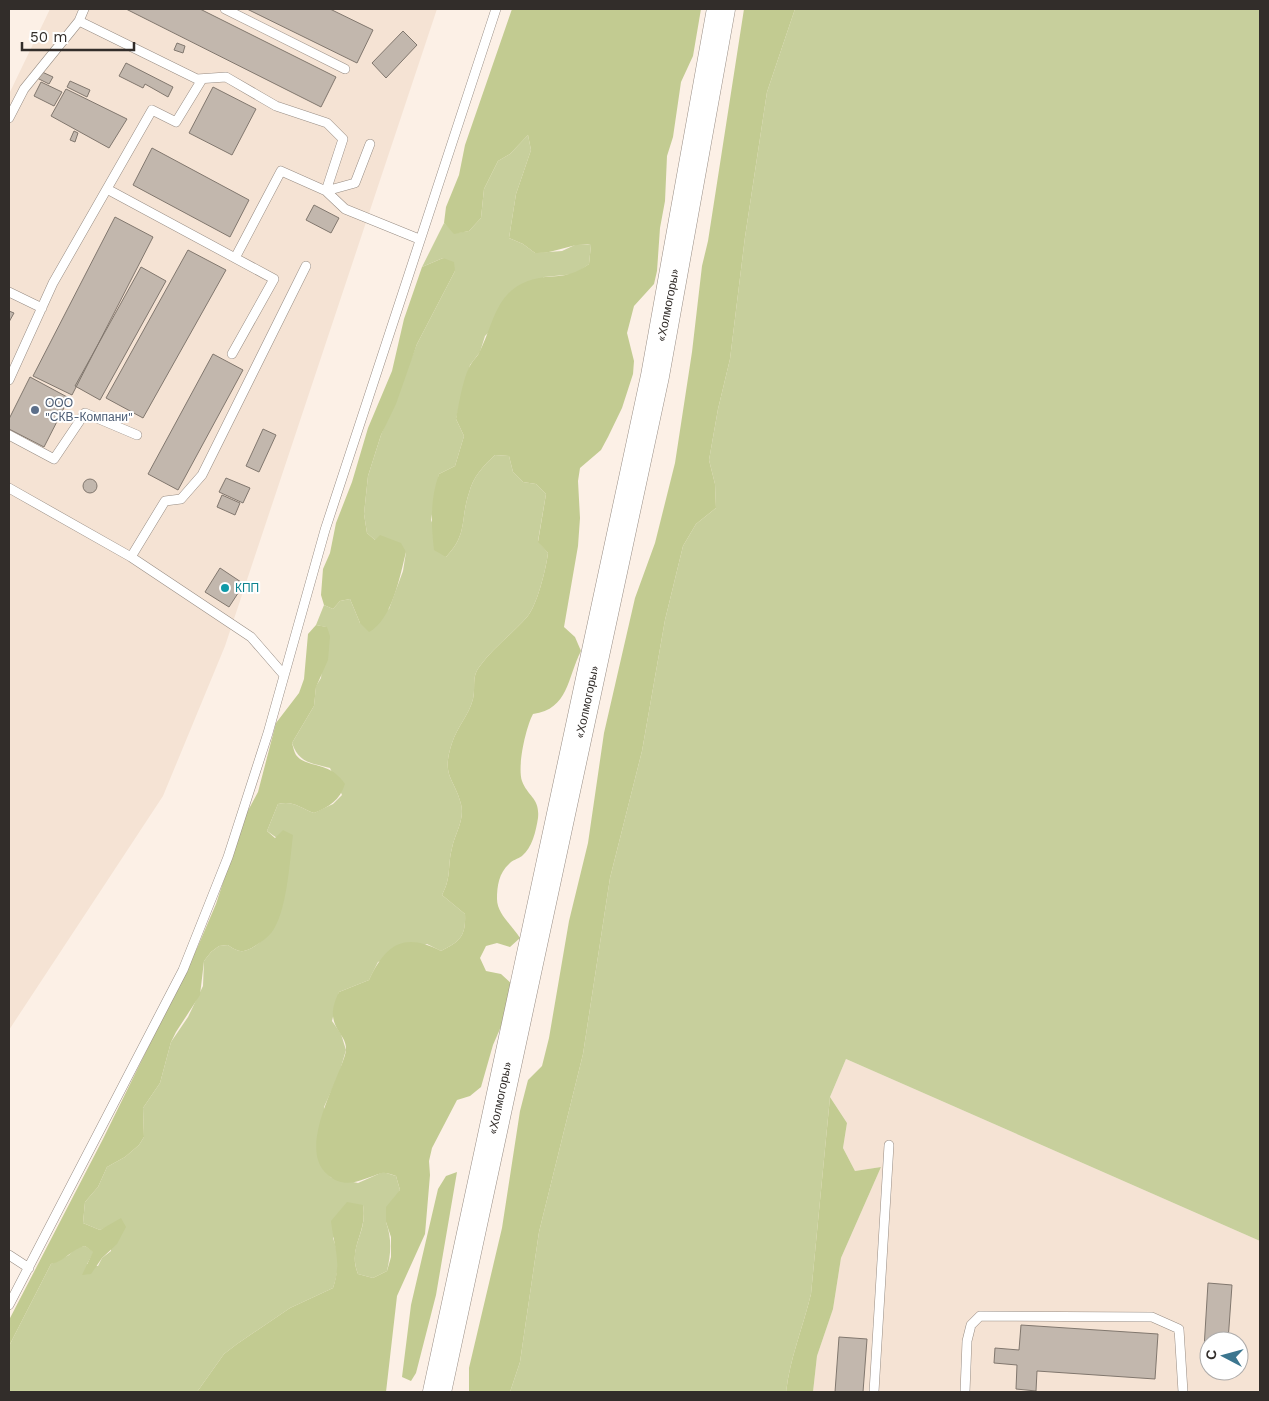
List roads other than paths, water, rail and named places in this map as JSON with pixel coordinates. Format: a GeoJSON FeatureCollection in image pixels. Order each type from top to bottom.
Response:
{"type":"FeatureCollection","features":[{"type":"Feature","properties":{"kind":"highway","name":"«Холмогоры»"},"geometry":{"type":"LineString","coordinates":[[437,1392],[655,376],[721,9]]}},
{"type":"Feature","properties":{"kind":"lane"},"geometry":{"type":"LineString","coordinates":[[225,9],[345,69]]}},
{"type":"Feature","properties":{"kind":"lane"},"geometry":{"type":"LineString","coordinates":[[9,1305],[184,970],[228,857],[268,733],[325,530],[496,9]]}},
{"type":"Feature","properties":{"kind":"lane"},"geometry":{"type":"LineString","coordinates":[[9,118],[24,89],[79,21],[81,10]]}},
{"type":"Feature","properties":{"kind":"lane"},"geometry":{"type":"LineString","coordinates":[[9,380],[53,283],[152,110],[176,122],[201,81],[79,21]]}},
{"type":"Feature","properties":{"kind":"lane"},"geometry":{"type":"LineString","coordinates":[[197,79],[226,77],[276,106],[327,123],[344,139],[326,191]]}},
{"type":"Feature","properties":{"kind":"lane"},"geometry":{"type":"LineString","coordinates":[[326,191],[355,183],[370,144]]}},
{"type":"Feature","properties":{"kind":"lane"},"geometry":{"type":"LineString","coordinates":[[235,258],[281,171],[326,191],[344,209],[419,239]]}},
{"type":"Feature","properties":{"kind":"lane"},"geometry":{"type":"LineString","coordinates":[[107,189],[274,279],[232,354]]}},
{"type":"Feature","properties":{"kind":"lane"},"geometry":{"type":"LineString","coordinates":[[131,557],[165,501],[181,499],[202,474],[306,266]]}},
{"type":"Feature","properties":{"kind":"lane"},"geometry":{"type":"LineString","coordinates":[[9,292],[42,308]]}},
{"type":"Feature","properties":{"kind":"lane"},"geometry":{"type":"LineString","coordinates":[[9,435],[54,459],[85,413],[137,434]]}},
{"type":"Feature","properties":{"kind":"lane"},"geometry":{"type":"LineString","coordinates":[[9,488],[131,557],[251,637],[284,675]]}},
{"type":"Feature","properties":{"kind":"lane"},"geometry":{"type":"LineString","coordinates":[[874,1392],[889,1145]]}},
{"type":"Feature","properties":{"kind":"lane"},"geometry":{"type":"LineString","coordinates":[[9,1256],[29,1268]]}},
{"type":"Feature","properties":{"kind":"lane"},"geometry":{"type":"LineString","coordinates":[[965,1392],[967,1341],[971,1325],[980,1316],[1152,1318],[1179,1329],[1183,1392]]}},
{"type":"Feature","properties":{"kind":"place","name":"ООО \"СКВ-Компани\""},"geometry":{"type":"Point","coordinates":[35,410]}},
{"type":"Feature","properties":{"kind":"place","name":"КПП"},"geometry":{"type":"Point","coordinates":[225,588]}}]}
